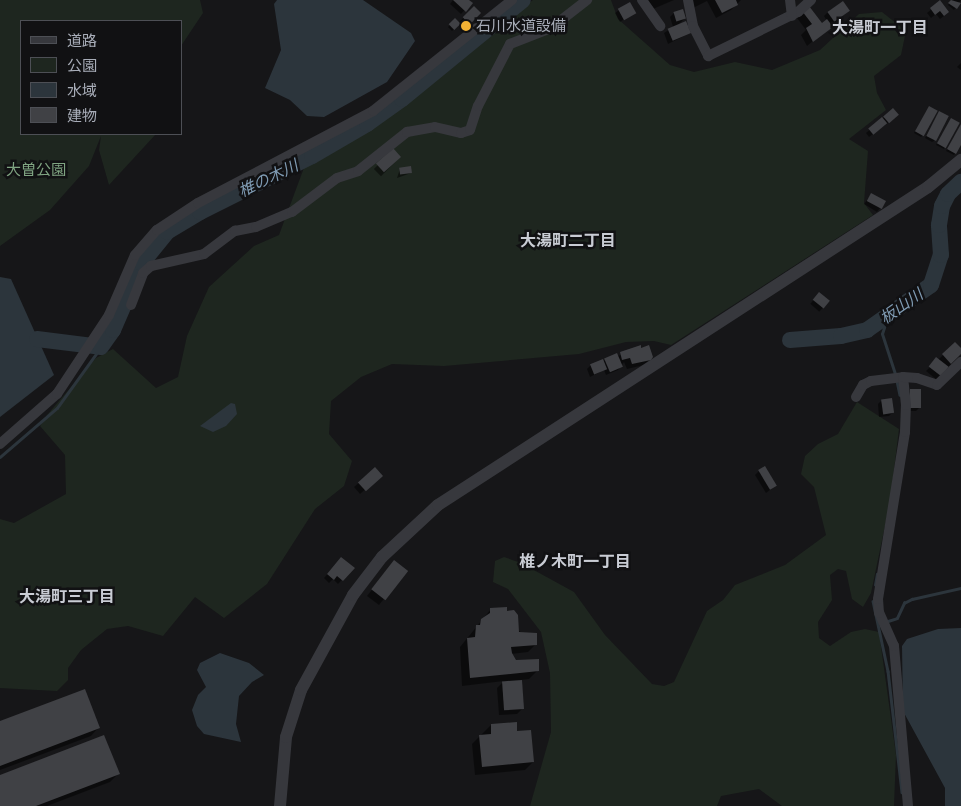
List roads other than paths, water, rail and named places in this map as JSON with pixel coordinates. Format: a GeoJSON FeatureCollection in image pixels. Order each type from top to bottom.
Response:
{"type":"FeatureCollection","features":[{"type":"Feature","properties":{"kind":"street"},"geometry":{"type":"LineString","coordinates":[[0,444],[57,394],[109,315],[135,255],[157,230],[187,210],[373,111],[512,0]]}},
{"type":"Feature","properties":{"kind":"street"},"geometry":{"type":"LineString","coordinates":[[131,305],[143,273],[151,266],[204,254],[235,232],[256,227],[292,212],[337,178],[358,171],[407,132],[435,127],[462,133],[470,130],[478,106],[510,44],[551,28],[587,0]]}},
{"type":"Feature","properties":{"kind":"street"},"geometry":{"type":"LineString","coordinates":[[642,0],[660,26]]}},
{"type":"Feature","properties":{"kind":"street"},"geometry":{"type":"LineString","coordinates":[[688,0],[693,26],[708,56],[792,16],[811,0]]}},
{"type":"Feature","properties":{"kind":"street"},"geometry":{"type":"LineString","coordinates":[[790,0],[792,16]]}},
{"type":"Feature","properties":{"kind":"street"},"geometry":{"type":"LineString","coordinates":[[280,806],[286,737],[301,690],[353,595],[382,557],[438,505],[928,186],[961,160]]}},
{"type":"Feature","properties":{"kind":"street"},"geometry":{"type":"LineString","coordinates":[[856,397],[863,385],[871,381],[903,376],[937,385],[961,362]]}},
{"type":"Feature","properties":{"kind":"street"},"geometry":{"type":"LineString","coordinates":[[903,376],[906,405],[904,432],[878,599],[879,613],[894,646],[908,806]]}},
{"type":"Feature","properties":{"kind":"water"},"geometry":{"type":"Polygon","coordinates":[[[277,0],[363,0],[411,33],[415,41],[387,82],[324,117],[307,116],[290,100],[265,88],[281,50],[274,4],[277,0]]]}},
{"type":"Feature","properties":{"kind":"water"},"geometry":{"type":"Polygon","coordinates":[[[0,277],[11,279],[54,375],[0,417],[0,277]]]}},
{"type":"Feature","properties":{"kind":"water"},"geometry":{"type":"Polygon","coordinates":[[[231,403],[235,404],[237,414],[226,426],[213,432],[200,426],[231,403]]]}},
{"type":"Feature","properties":{"kind":"water"},"geometry":{"type":"Polygon","coordinates":[[[961,628],[961,806],[945,806],[945,788],[903,711],[902,646],[907,639],[938,629],[961,628]]]}},
{"type":"Feature","properties":{"kind":"water"},"geometry":{"type":"Polygon","coordinates":[[[220,653],[249,663],[264,675],[252,682],[239,696],[236,724],[241,742],[204,734],[197,726],[192,710],[198,695],[206,687],[197,670],[200,663],[220,653]]]}},
{"type":"Feature","properties":{"kind":"waterway","name":"椎の木川"},"geometry":{"type":"LineString","coordinates":[[37,339],[101,347],[113,330],[142,263],[167,232],[200,212],[312,156],[367,124],[402,99],[523,0]]}},
{"type":"Feature","properties":{"kind":"waterway","name":"板山川"},"geometry":{"type":"LineString","coordinates":[[790,340],[841,336],[867,330],[931,285],[941,255],[939,225],[942,206],[948,194],[961,182]]}},
{"type":"Feature","properties":{"kind":"waterway"},"geometry":{"type":"LineString","coordinates":[[895,374],[882,334],[887,319],[901,307]]}},
{"type":"Feature","properties":{"kind":"waterway"},"geometry":{"type":"LineString","coordinates":[[0,457],[57,408],[101,347]]}},
{"type":"Feature","properties":{"kind":"waterway"},"geometry":{"type":"LineString","coordinates":[[897,381],[900,395]]}},
{"type":"Feature","properties":{"kind":"waterway"},"geometry":{"type":"LineString","coordinates":[[875,585],[877,574]]}},
{"type":"Feature","properties":{"kind":"waterway"},"geometry":{"type":"LineString","coordinates":[[888,621],[897,618],[904,603],[912,599],[961,588]]}},
{"type":"Feature","properties":{"kind":"waterway"},"geometry":{"type":"LineString","coordinates":[[873,601],[888,671],[902,792]]}},
{"type":"Feature","properties":{"kind":"place","name":"石川水道設備"},"geometry":{"type":"Point","coordinates":[466,26]}},
{"type":"Feature","properties":{"kind":"district","name":"大湯町一丁目"},"geometry":{"type":"Point","coordinates":[880,27]}},
{"type":"Feature","properties":{"kind":"district","name":"大湯町二丁目"},"geometry":{"type":"Point","coordinates":[568,240]}},
{"type":"Feature","properties":{"kind":"district","name":"椎ノ木町一丁目"},"geometry":{"type":"Point","coordinates":[575,561]}},
{"type":"Feature","properties":{"kind":"district","name":"大湯町三丁目"},"geometry":{"type":"Point","coordinates":[67,596]}},
{"type":"Feature","properties":{"kind":"park label","name":"大曽公園"},"geometry":{"type":"Point","coordinates":[36,170]}}]}
